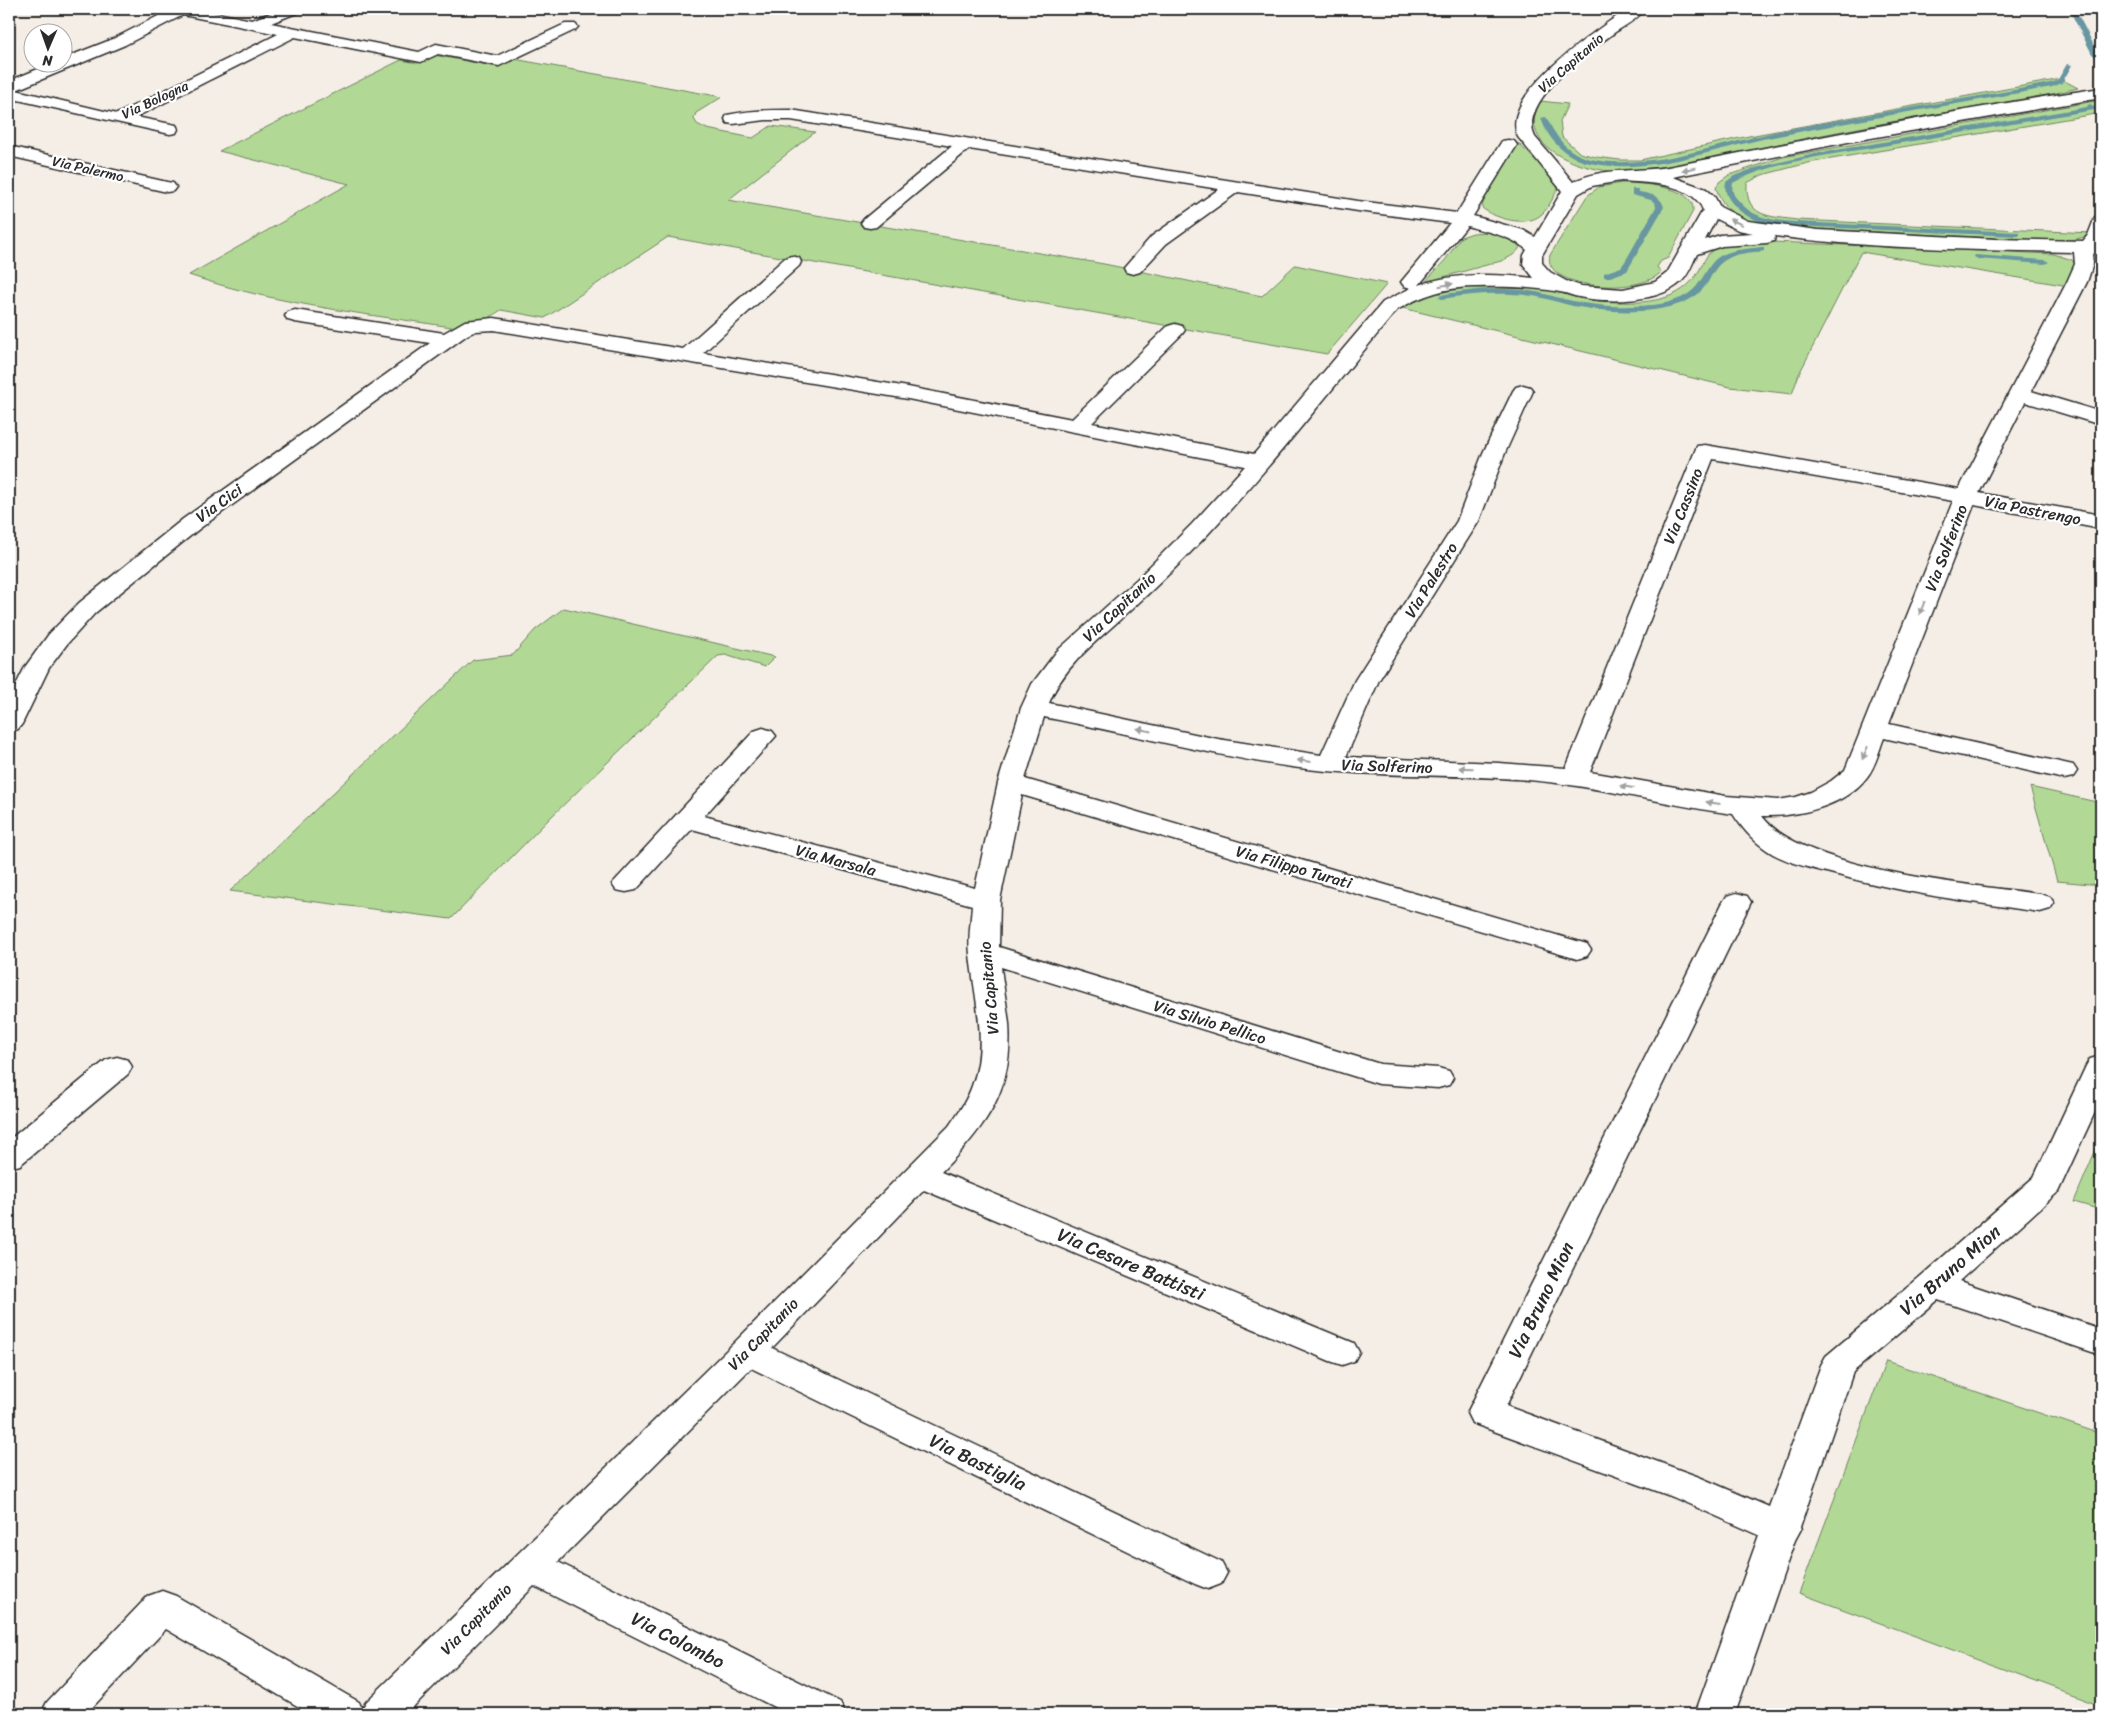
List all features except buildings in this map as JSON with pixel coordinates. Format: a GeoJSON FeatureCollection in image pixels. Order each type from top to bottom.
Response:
{"type":"FeatureCollection","features":[{"type":"Feature","properties":{"kind":"street"},"geometry":{"type":"LineString","coordinates":[[252,25],[294,9]]}},
{"type":"Feature","properties":{"kind":"street","name":"Via Capitanio"},"geometry":{"type":"LineString","coordinates":[[1571,191],[1523,130],[1523,118],[1531,100],[1557,71],[1637,9]]}},
{"type":"Feature","properties":{"kind":"street"},"geometry":{"type":"LineString","coordinates":[[9,87],[119,42],[181,10],[421,57],[436,49],[499,61],[570,27]]}},
{"type":"Feature","properties":{"kind":"street","name":"Via Bologna"},"geometry":{"type":"LineString","coordinates":[[9,93],[119,119],[293,32]]}},
{"type":"Feature","properties":{"kind":"street"},"geometry":{"type":"LineString","coordinates":[[1754,156],[1718,171],[1710,178],[1703,190],[1709,204],[1691,250],[1675,278],[1668,284],[1640,293],[1609,295],[1565,287],[1547,279],[1536,271],[1532,264],[1536,248],[1571,191],[1587,182],[1628,176],[1662,174],[1754,156],[2101,93]]}},
{"type":"Feature","properties":{"kind":"street"},"geometry":{"type":"LineString","coordinates":[[733,118],[791,115],[1235,186],[1462,219],[1526,239],[1536,248]]}},
{"type":"Feature","properties":{"kind":"street"},"geometry":{"type":"LineString","coordinates":[[119,119],[170,129]]}},
{"type":"Feature","properties":{"kind":"street"},"geometry":{"type":"LineString","coordinates":[[870,223],[966,143]]}},
{"type":"Feature","properties":{"kind":"street"},"geometry":{"type":"LineString","coordinates":[[1411,282],[1462,219],[1508,145]]}},
{"type":"Feature","properties":{"kind":"street","name":"Via Palermo"},"geometry":{"type":"LineString","coordinates":[[9,151],[167,187]]}},
{"type":"Feature","properties":{"kind":"street","name":"Via Capitanio"},"geometry":{"type":"LineString","coordinates":[[1540,153],[1569,166],[1600,174],[1628,176]]}},
{"type":"Feature","properties":{"kind":"street"},"geometry":{"type":"LineString","coordinates":[[1628,176],[1675,182],[1696,191],[1709,204],[1744,226],[1818,236],[2004,246],[2094,248]]}},
{"type":"Feature","properties":{"kind":"street"},"geometry":{"type":"LineString","coordinates":[[1133,268],[1159,240],[1235,186]]}},
{"type":"Feature","properties":{"kind":"street"},"geometry":{"type":"LineString","coordinates":[[1483,224],[1522,225],[1553,219]]}},
{"type":"Feature","properties":{"kind":"street","name":"Via Solferino"},"geometry":{"type":"LineString","coordinates":[[1034,708],[1238,750],[1330,764],[1475,768],[1575,778],[1712,804],[1779,808],[1826,797],[1846,784],[1857,773],[1966,497],[2078,282],[2084,264],[2083,253],[2094,248],[2101,221]]}},
{"type":"Feature","properties":{"kind":"street"},"geometry":{"type":"LineString","coordinates":[[1691,250],[1706,244],[1737,239],[1818,236]]}},
{"type":"Feature","properties":{"kind":"street"},"geometry":{"type":"LineString","coordinates":[[687,356],[792,262]]}},
{"type":"Feature","properties":{"kind":"street","name":"Via Capitanio"},"geometry":{"type":"LineString","coordinates":[[380,1714],[747,1351],[920,1176],[960,1134],[978,1107],[989,1082],[994,1051],[994,1024],[984,952],[986,900],[1011,783],[1034,708],[1044,684],[1066,656],[1145,584],[1200,529],[1253,470],[1390,306],[1400,299],[1428,288],[1462,282],[1498,281],[1565,287]]}},
{"type":"Feature","properties":{"kind":"street"},"geometry":{"type":"LineString","coordinates":[[294,316],[448,340]]}},
{"type":"Feature","properties":{"kind":"street","name":"Via Cici"},"geometry":{"type":"LineString","coordinates":[[9,724],[36,668],[58,639],[102,595],[199,518],[448,340],[472,325],[494,324],[687,356]]}},
{"type":"Feature","properties":{"kind":"street"},"geometry":{"type":"LineString","coordinates":[[1077,426],[1174,330]]}},
{"type":"Feature","properties":{"kind":"street"},"geometry":{"type":"LineString","coordinates":[[687,356],[908,393],[1077,426],[1253,470]]}},
{"type":"Feature","properties":{"kind":"street","name":"Via Palestro"},"geometry":{"type":"LineString","coordinates":[[1330,764],[1367,680],[1468,521],[1494,453],[1523,392]]}},
{"type":"Feature","properties":{"kind":"street"},"geometry":{"type":"LineString","coordinates":[[2020,394],[2101,419]]}},
{"type":"Feature","properties":{"kind":"street"},"geometry":{"type":"LineString","coordinates":[[1054,439],[1253,470]]}},
{"type":"Feature","properties":{"kind":"street","name":"Via Cassino"},"geometry":{"type":"LineString","coordinates":[[1575,778],[1705,451],[1966,497]]}},
{"type":"Feature","properties":{"kind":"street","name":"Via Pastrengo"},"geometry":{"type":"LineString","coordinates":[[1966,497],[2101,522]]}},
{"type":"Feature","properties":{"kind":"street"},"geometry":{"type":"LineString","coordinates":[[1875,728],[2064,771]]}},
{"type":"Feature","properties":{"kind":"street"},"geometry":{"type":"LineString","coordinates":[[626,884],[763,736]]}},
{"type":"Feature","properties":{"kind":"street","name":"Via Filippo Turati"},"geometry":{"type":"LineString","coordinates":[[1011,783],[1578,950]]}},
{"type":"Feature","properties":{"kind":"street"},"geometry":{"type":"LineString","coordinates":[[1743,806],[1754,826],[1766,837],[1779,846],[1802,856],[1860,873],[2040,903]]}},
{"type":"Feature","properties":{"kind":"street","name":"Via Marsala"},"geometry":{"type":"LineString","coordinates":[[686,819],[986,900]]}},
{"type":"Feature","properties":{"kind":"street","name":"Via Bruno Mion"},"geometry":{"type":"LineString","coordinates":[[1737,902],[1486,1413],[1686,1487],[1782,1529]]}},
{"type":"Feature","properties":{"kind":"street","name":"Via Silvio Pellico"},"geometry":{"type":"LineString","coordinates":[[984,952],[1379,1074],[1438,1078]]}},
{"type":"Feature","properties":{"kind":"street"},"geometry":{"type":"LineString","coordinates":[[9,1157],[117,1066]]}},
{"type":"Feature","properties":{"kind":"street","name":"Via Bruno Mion"},"geometry":{"type":"LineString","coordinates":[[1716,1714],[1838,1365],[1933,1286],[2047,1184],[2101,1066]]}},
{"type":"Feature","properties":{"kind":"street","name":"Via Cesare Battisti"},"geometry":{"type":"LineString","coordinates":[[920,1176],[1342,1352]]}},
{"type":"Feature","properties":{"kind":"street"},"geometry":{"type":"LineString","coordinates":[[1933,1286],[2101,1342]]}},
{"type":"Feature","properties":{"kind":"street","name":"Via Bastiglia"},"geometry":{"type":"LineString","coordinates":[[747,1351],[1208,1573]]}},
{"type":"Feature","properties":{"kind":"street","name":"Via Colombo"},"geometry":{"type":"LineString","coordinates":[[529,1566],[826,1714]]}},
{"type":"Feature","properties":{"kind":"street"},"geometry":{"type":"LineString","coordinates":[[61,1714],[162,1607],[345,1714]]}},
{"type":"Feature","properties":{"kind":"green space"},"geometry":{"type":"Polygon","coordinates":[[[434,55],[498,67],[514,59],[722,97],[696,113],[694,119],[697,124],[707,129],[753,138],[771,126],[815,132],[728,200],[1104,264],[1262,296],[1295,265],[1387,284],[1327,354],[668,237],[545,318],[501,310],[471,330],[293,302],[223,286],[189,275],[349,184],[219,151],[401,60],[418,63],[434,55]]]}},
{"type":"Feature","properties":{"kind":"green space"},"geometry":{"type":"Polygon","coordinates":[[[2061,79],[2078,88],[1816,136],[1681,167],[1640,172],[1604,170],[1572,162],[1544,144],[1536,132],[1534,118],[1540,101],[1568,104],[1560,121],[1562,137],[1580,153],[1620,160],[1640,160],[1749,136],[2061,79]]]}},
{"type":"Feature","properties":{"kind":"green space"},"geometry":{"type":"Polygon","coordinates":[[[2101,100],[2101,113],[1808,163],[1762,175],[1747,183],[1747,194],[1750,203],[1755,209],[1769,216],[1797,220],[2091,233],[2089,236],[2071,240],[2040,240],[1779,227],[1740,218],[1726,207],[1716,188],[1719,182],[1729,175],[1783,157],[2101,100]]]}},
{"type":"Feature","properties":{"kind":"green space"},"geometry":{"type":"Polygon","coordinates":[[[1518,143],[1546,170],[1559,187],[1545,211],[1528,221],[1495,216],[1482,208],[1487,194],[1518,143]]]}},
{"type":"Feature","properties":{"kind":"green space"},"geometry":{"type":"Polygon","coordinates":[[[1622,183],[1653,185],[1676,191],[1686,196],[1692,203],[1693,211],[1668,258],[1661,261],[1657,267],[1661,272],[1650,280],[1614,286],[1576,282],[1561,275],[1551,266],[1550,255],[1587,196],[1599,187],[1622,183]]]}},
{"type":"Feature","properties":{"kind":"green space"},"geometry":{"type":"Polygon","coordinates":[[[1485,232],[1498,233],[1521,244],[1520,247],[1516,253],[1501,261],[1425,282],[1446,259],[1461,237],[1485,232]]]}},
{"type":"Feature","properties":{"kind":"green space"},"geometry":{"type":"Polygon","coordinates":[[[1745,243],[1799,243],[2054,254],[2072,260],[2076,265],[2069,286],[1861,252],[1799,374],[1792,394],[1730,387],[1402,308],[1413,300],[1447,289],[1487,286],[1524,286],[1599,301],[1650,301],[1675,294],[1689,284],[1712,250],[1745,243]]]}},
{"type":"Feature","properties":{"kind":"green space"},"geometry":{"type":"Polygon","coordinates":[[[564,608],[775,657],[765,667],[725,655],[718,656],[552,816],[451,919],[230,891],[473,660],[513,655],[535,630],[564,608]]]}},
{"type":"Feature","properties":{"kind":"green space"},"geometry":{"type":"Polygon","coordinates":[[[2030,787],[2101,803],[2101,885],[2057,881],[2030,787]]]}},
{"type":"Feature","properties":{"kind":"green space"},"geometry":{"type":"Polygon","coordinates":[[[2101,1137],[2101,1210],[2074,1202],[2101,1137]]]}},
{"type":"Feature","properties":{"kind":"green space"},"geometry":{"type":"Polygon","coordinates":[[[1886,1361],[2101,1434],[2101,1705],[1799,1593],[1886,1361]]]}},
{"type":"Feature","properties":{"kind":"waterway"},"geometry":{"type":"LineString","coordinates":[[2072,9],[2095,54],[2101,59]]}},
{"type":"Feature","properties":{"kind":"waterway"},"geometry":{"type":"LineString","coordinates":[[1544,118],[1551,135],[1557,142],[1563,148],[1579,157],[1596,162],[1637,164],[1677,158],[1756,138],[2052,85],[2060,82],[2069,65]]}},
{"type":"Feature","properties":{"kind":"waterway"},"geometry":{"type":"LineString","coordinates":[[2016,234],[1795,224],[1762,220],[1740,208],[1731,195],[1729,187],[1730,182],[1758,170],[1819,155],[2094,108],[2090,106]]}},
{"type":"Feature","properties":{"kind":"waterway"},"geometry":{"type":"LineString","coordinates":[[1607,275],[1624,269],[1660,207],[1659,202],[1654,198],[1635,193],[1635,191]]}},
{"type":"Feature","properties":{"kind":"waterway"},"geometry":{"type":"LineString","coordinates":[[1442,297],[1476,292],[1521,292],[1595,307],[1618,309],[1651,308],[1675,303],[1692,295],[1701,286],[1715,264],[1724,257],[1737,252],[1761,249]]}},
{"type":"Feature","properties":{"kind":"waterway"},"geometry":{"type":"LineString","coordinates":[[1978,257],[2045,262]]}}]}
